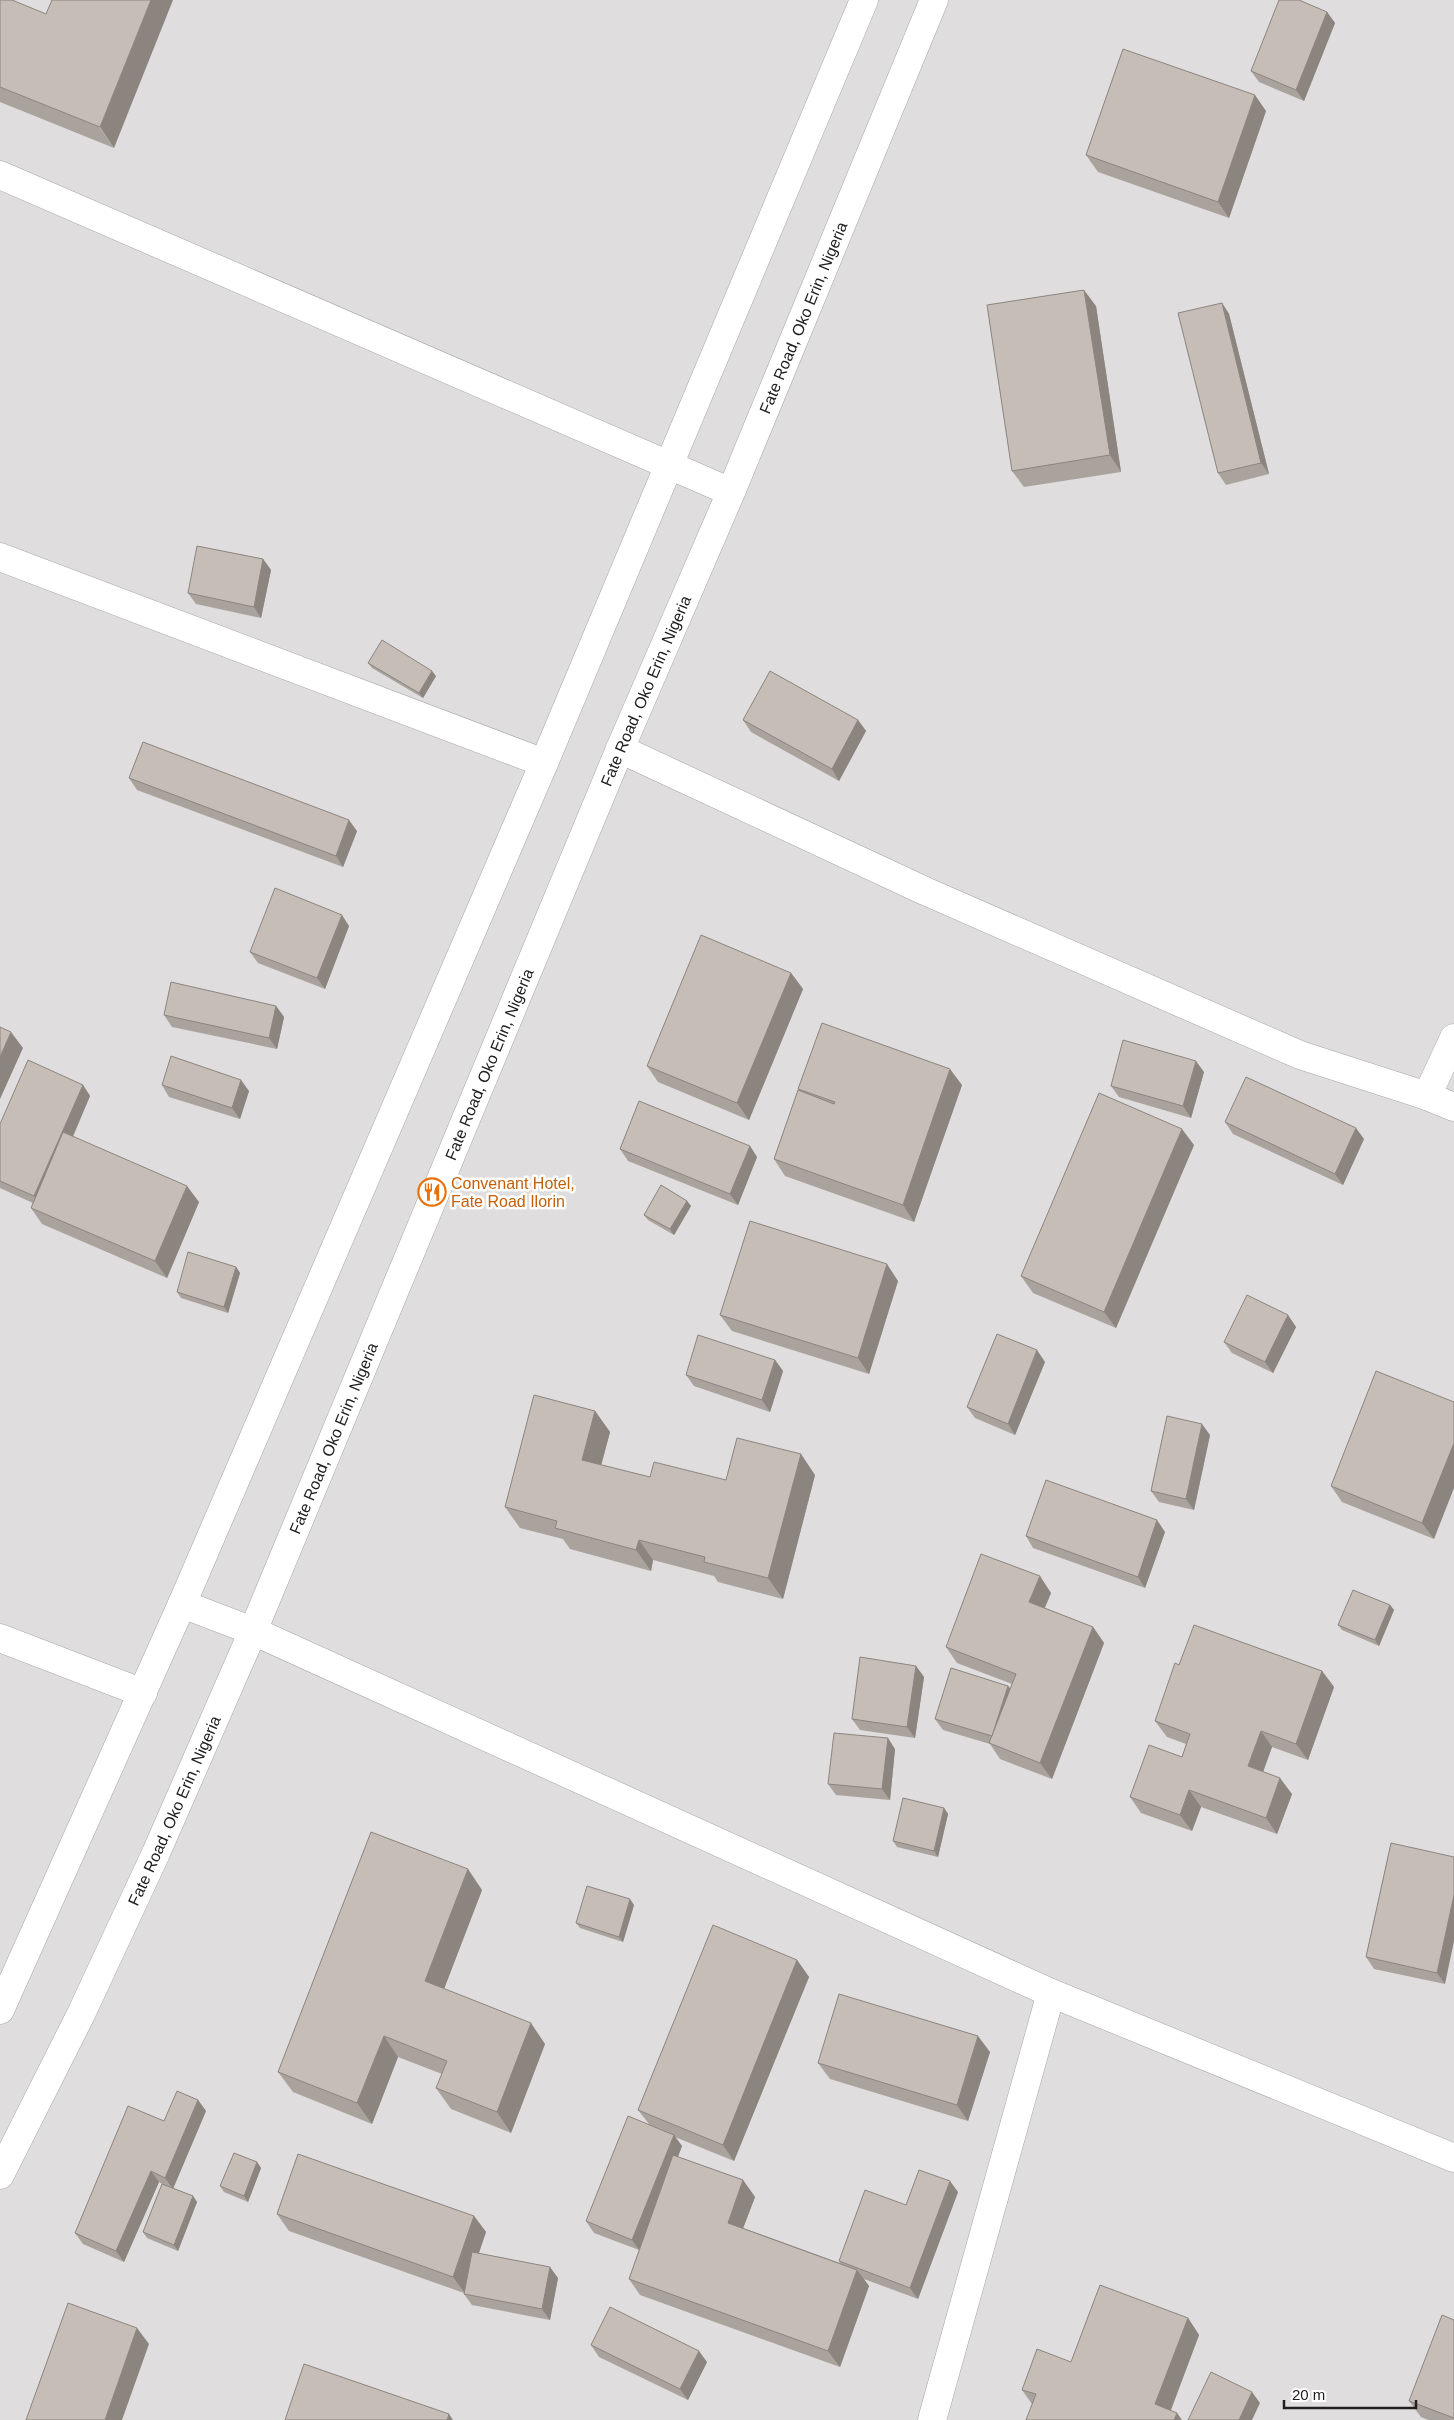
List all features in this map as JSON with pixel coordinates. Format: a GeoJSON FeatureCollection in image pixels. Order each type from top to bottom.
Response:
{"type":"FeatureCollection","features":[{"type":"Feature","properties":{"kind":"street"},"geometry":{"type":"LineString","coordinates":[[0,2010],[144,1693],[544,763],[864,0]]}},
{"type":"Feature","properties":{"kind":"street","name":"Fate Road, Oko Erin, Nigeria"},"geometry":{"type":"LineString","coordinates":[[0,2175],[81,2014],[152,1862],[253,1631],[620,749],[731,492],[934,0]]}},
{"type":"Feature","properties":{"kind":"street"},"geometry":{"type":"LineString","coordinates":[[0,175],[667,466],[731,492]]}},
{"type":"Feature","properties":{"kind":"street"},"geometry":{"type":"LineString","coordinates":[[0,557],[544,763]]}},
{"type":"Feature","properties":{"kind":"street"},"geometry":{"type":"LineString","coordinates":[[620,749],[926,891],[1300,1055],[1427,1096],[1454,1107]]}},
{"type":"Feature","properties":{"kind":"street"},"geometry":{"type":"LineString","coordinates":[[1427,1096],[1454,1038]]}},
{"type":"Feature","properties":{"kind":"street"},"geometry":{"type":"LineString","coordinates":[[182,1604],[253,1631],[1051,1993],[1454,2158]]}},
{"type":"Feature","properties":{"kind":"street"},"geometry":{"type":"LineString","coordinates":[[0,1638],[144,1693]]}},
{"type":"Feature","properties":{"kind":"street"},"geometry":{"type":"LineString","coordinates":[[932,2420],[1051,1993]]}},
{"type":"Feature","properties":{"kind":"shaded area"},"geometry":{"type":"Polygon","coordinates":[[[0,0],[1454,0],[1454,2420],[0,2420],[0,0]]]}},
{"type":"Feature","properties":{"kind":"building"},"geometry":{"type":"Polygon","coordinates":[[[0,0],[12,0],[46,14],[52,0],[151,0],[100,127],[0,87],[0,0]]]}},
{"type":"Feature","properties":{"kind":"building"},"geometry":{"type":"Polygon","coordinates":[[[1279,0],[1299,0],[1327,12],[1296,90],[1251,71],[1279,0]]]}},
{"type":"Feature","properties":{"kind":"building"},"geometry":{"type":"Polygon","coordinates":[[[1123,49],[1255,95],[1218,202],[1086,155],[1123,49]]]}},
{"type":"Feature","properties":{"kind":"building"},"geometry":{"type":"Polygon","coordinates":[[[1084,290],[1110,455],[1012,471],[987,305],[1084,290]]]}},
{"type":"Feature","properties":{"kind":"building"},"geometry":{"type":"Polygon","coordinates":[[[1222,303],[1261,463],[1218,473],[1178,313],[1222,303]]]}},
{"type":"Feature","properties":{"kind":"building"},"geometry":{"type":"Polygon","coordinates":[[[197,546],[263,559],[254,607],[188,593],[197,546]]]}},
{"type":"Feature","properties":{"kind":"building"},"geometry":{"type":"Polygon","coordinates":[[[382,640],[432,671],[419,693],[368,663],[382,640]]]}},
{"type":"Feature","properties":{"kind":"building"},"geometry":{"type":"Polygon","coordinates":[[[770,671],[858,720],[832,769],[743,720],[770,671]]]}},
{"type":"Feature","properties":{"kind":"building"},"geometry":{"type":"Polygon","coordinates":[[[143,742],[349,820],[336,856],[129,778],[143,742]]]}},
{"type":"Feature","properties":{"kind":"building"},"geometry":{"type":"Polygon","coordinates":[[[275,888],[342,915],[317,978],[250,952],[275,888]]]}},
{"type":"Feature","properties":{"kind":"building"},"geometry":{"type":"Polygon","coordinates":[[[701,935],[791,973],[737,1103],[647,1066],[701,935]]]}},
{"type":"Feature","properties":{"kind":"building"},"geometry":{"type":"Polygon","coordinates":[[[171,982],[276,1006],[269,1038],[164,1015],[171,982]]]}},
{"type":"Feature","properties":{"kind":"building"},"geometry":{"type":"Polygon","coordinates":[[[822,1023],[950,1069],[903,1205],[774,1159],[798,1090],[834,1104],[835,1102],[798,1089],[822,1023]]]}},
{"type":"Feature","properties":{"kind":"building"},"geometry":{"type":"Polygon","coordinates":[[[0,1027],[11,1032],[0,1057],[0,1027]]]}},
{"type":"Feature","properties":{"kind":"building"},"geometry":{"type":"Polygon","coordinates":[[[1123,1040],[1196,1061],[1183,1106],[1111,1086],[1123,1040]]]}},
{"type":"Feature","properties":{"kind":"building"},"geometry":{"type":"Polygon","coordinates":[[[171,1056],[241,1080],[232,1108],[162,1085],[171,1056]]]}},
{"type":"Feature","properties":{"kind":"building"},"geometry":{"type":"Polygon","coordinates":[[[28,1060],[83,1085],[34,1196],[0,1181],[0,1124],[28,1060]]]}},
{"type":"Feature","properties":{"kind":"building"},"geometry":{"type":"Polygon","coordinates":[[[1246,1077],[1356,1128],[1335,1174],[1225,1122],[1246,1077]]]}},
{"type":"Feature","properties":{"kind":"building"},"geometry":{"type":"Polygon","coordinates":[[[1099,1093],[1182,1129],[1104,1312],[1021,1276],[1099,1093]]]}},
{"type":"Feature","properties":{"kind":"building"},"geometry":{"type":"Polygon","coordinates":[[[639,1101],[750,1146],[730,1194],[620,1149],[639,1101]]]}},
{"type":"Feature","properties":{"kind":"building"},"geometry":{"type":"Polygon","coordinates":[[[63,1132],[187,1186],[155,1261],[31,1208],[63,1132]]]}},
{"type":"Feature","properties":{"kind":"building"},"geometry":{"type":"Polygon","coordinates":[[[661,1185],[687,1201],[670,1229],[644,1215],[661,1185]]]}},
{"type":"Feature","properties":{"kind":"building"},"geometry":{"type":"Polygon","coordinates":[[[750,1221],[887,1264],[858,1358],[720,1315],[750,1221]]]}},
{"type":"Feature","properties":{"kind":"building"},"geometry":{"type":"Polygon","coordinates":[[[188,1252],[236,1267],[224,1307],[177,1292],[188,1252]]]}},
{"type":"Feature","properties":{"kind":"building"},"geometry":{"type":"Polygon","coordinates":[[[1247,1295],[1288,1315],[1265,1362],[1224,1342],[1247,1295]]]}},
{"type":"Feature","properties":{"kind":"building"},"geometry":{"type":"Polygon","coordinates":[[[997,1334],[1037,1350],[1008,1424],[967,1407],[997,1334]]]}},
{"type":"Feature","properties":{"kind":"building"},"geometry":{"type":"Polygon","coordinates":[[[698,1335],[775,1360],[762,1400],[686,1375],[698,1335]]]}},
{"type":"Feature","properties":{"kind":"building"},"geometry":{"type":"Polygon","coordinates":[[[1376,1371],[1454,1402],[1454,1443],[1422,1523],[1331,1486],[1376,1371]]]}},
{"type":"Feature","properties":{"kind":"building"},"geometry":{"type":"Polygon","coordinates":[[[534,1395],[595,1411],[582,1460],[650,1477],[654,1462],[726,1480],[737,1438],[801,1454],[768,1578],[704,1562],[705,1557],[639,1540],[636,1550],[555,1528],[557,1521],[505,1507],[534,1395]]]}},
{"type":"Feature","properties":{"kind":"building"},"geometry":{"type":"Polygon","coordinates":[[[1167,1416],[1202,1424],[1186,1499],[1151,1491],[1167,1416]]]}},
{"type":"Feature","properties":{"kind":"building"},"geometry":{"type":"Polygon","coordinates":[[[1046,1480],[1157,1520],[1138,1577],[1026,1536],[1046,1480]]]}},
{"type":"Feature","properties":{"kind":"building"},"geometry":{"type":"Polygon","coordinates":[[[981,1554],[1040,1576],[1029,1602],[1093,1627],[1040,1763],[989,1743],[1016,1674],[946,1647],[981,1554]]]}},
{"type":"Feature","properties":{"kind":"building"},"geometry":{"type":"Polygon","coordinates":[[[1353,1590],[1390,1605],[1375,1640],[1338,1625],[1353,1590]]]}},
{"type":"Feature","properties":{"kind":"building"},"geometry":{"type":"Polygon","coordinates":[[[1194,1625],[1322,1671],[1296,1744],[1261,1731],[1248,1766],[1280,1778],[1266,1818],[1189,1790],[1180,1815],[1130,1797],[1149,1745],[1182,1757],[1190,1734],[1155,1721],[1175,1663],[1179,1665],[1194,1625]]]}},
{"type":"Feature","properties":{"kind":"building"},"geometry":{"type":"Polygon","coordinates":[[[860,1657],[916,1666],[907,1727],[852,1719],[860,1657]]]}},
{"type":"Feature","properties":{"kind":"building"},"geometry":{"type":"Polygon","coordinates":[[[951,1668],[1008,1686],[992,1736],[935,1719],[951,1668]]]}},
{"type":"Feature","properties":{"kind":"building"},"geometry":{"type":"Polygon","coordinates":[[[834,1733],[888,1738],[882,1789],[828,1784],[834,1733]]]}},
{"type":"Feature","properties":{"kind":"building"},"geometry":{"type":"Polygon","coordinates":[[[903,1798],[944,1808],[934,1851],[893,1841],[903,1798]]]}},
{"type":"Feature","properties":{"kind":"building"},"geometry":{"type":"Polygon","coordinates":[[[371,1832],[468,1869],[425,1981],[531,2023],[497,2112],[436,2088],[447,2061],[384,2036],[357,2103],[278,2072],[371,1832]]]}},
{"type":"Feature","properties":{"kind":"building"},"geometry":{"type":"Polygon","coordinates":[[[1391,1843],[1454,1857],[1454,1895],[1437,1973],[1366,1957],[1391,1843]]]}},
{"type":"Feature","properties":{"kind":"building"},"geometry":{"type":"Polygon","coordinates":[[[587,1886],[630,1899],[619,1937],[576,1923],[587,1886]]]}},
{"type":"Feature","properties":{"kind":"building"},"geometry":{"type":"Polygon","coordinates":[[[713,1925],[797,1960],[723,2145],[638,2110],[713,1925]]]}},
{"type":"Feature","properties":{"kind":"building"},"geometry":{"type":"Polygon","coordinates":[[[839,1994],[978,2036],[957,2105],[818,2063],[839,1994]]]}},
{"type":"Feature","properties":{"kind":"building"},"geometry":{"type":"Polygon","coordinates":[[[177,2091],[198,2100],[165,2178],[151,2171],[116,2251],[75,2233],[128,2106],[164,2121],[177,2091]]]}},
{"type":"Feature","properties":{"kind":"building"},"geometry":{"type":"Polygon","coordinates":[[[628,2116],[674,2135],[632,2240],[586,2221],[628,2116]]]}},
{"type":"Feature","properties":{"kind":"building"},"geometry":{"type":"Polygon","coordinates":[[[234,2153],[257,2162],[244,2196],[220,2186],[234,2153]]]}},
{"type":"Feature","properties":{"kind":"building"},"geometry":{"type":"Polygon","coordinates":[[[298,2154],[474,2216],[453,2277],[277,2214],[298,2154]]]}},
{"type":"Feature","properties":{"kind":"building"},"geometry":{"type":"Polygon","coordinates":[[[673,2155],[743,2180],[728,2223],[857,2270],[828,2351],[629,2279],[673,2155]]]}},
{"type":"Feature","properties":{"kind":"building"},"geometry":{"type":"Polygon","coordinates":[[[919,2170],[950,2181],[910,2288],[839,2261],[865,2190],[906,2205],[919,2170]]]}},
{"type":"Feature","properties":{"kind":"building"},"geometry":{"type":"Polygon","coordinates":[[[162,2184],[193,2196],[174,2245],[143,2232],[162,2184]]]}},
{"type":"Feature","properties":{"kind":"building"},"geometry":{"type":"Polygon","coordinates":[[[472,2252],[550,2267],[542,2309],[464,2294],[472,2252]]]}},
{"type":"Feature","properties":{"kind":"building"},"geometry":{"type":"Polygon","coordinates":[[[1100,2285],[1188,2318],[1155,2404],[1177,2413],[1174,2420],[1026,2420],[1036,2394],[1022,2390],[1037,2349],[1071,2362],[1100,2285]]]}},
{"type":"Feature","properties":{"kind":"building"},"geometry":{"type":"Polygon","coordinates":[[[68,2303],[137,2328],[105,2420],[26,2420],[68,2303]]]}},
{"type":"Feature","properties":{"kind":"building"},"geometry":{"type":"Polygon","coordinates":[[[610,2307],[699,2351],[680,2389],[591,2345],[610,2307]]]}},
{"type":"Feature","properties":{"kind":"building"},"geometry":{"type":"Polygon","coordinates":[[[1442,2315],[1454,2320],[1454,2418],[1409,2401],[1442,2315]]]}},
{"type":"Feature","properties":{"kind":"building"},"geometry":{"type":"Polygon","coordinates":[[[304,2364],[449,2414],[447,2420],[285,2420],[304,2364]]]}},
{"type":"Feature","properties":{"kind":"building"},"geometry":{"type":"Polygon","coordinates":[[[1211,2372],[1252,2392],[1239,2420],[1188,2420],[1211,2372]]]}},
{"type":"Feature","properties":{"kind":"place","name":"Convenant Hotel, Fate Road Ilorin"},"geometry":{"type":"Point","coordinates":[432,1192]}}]}
